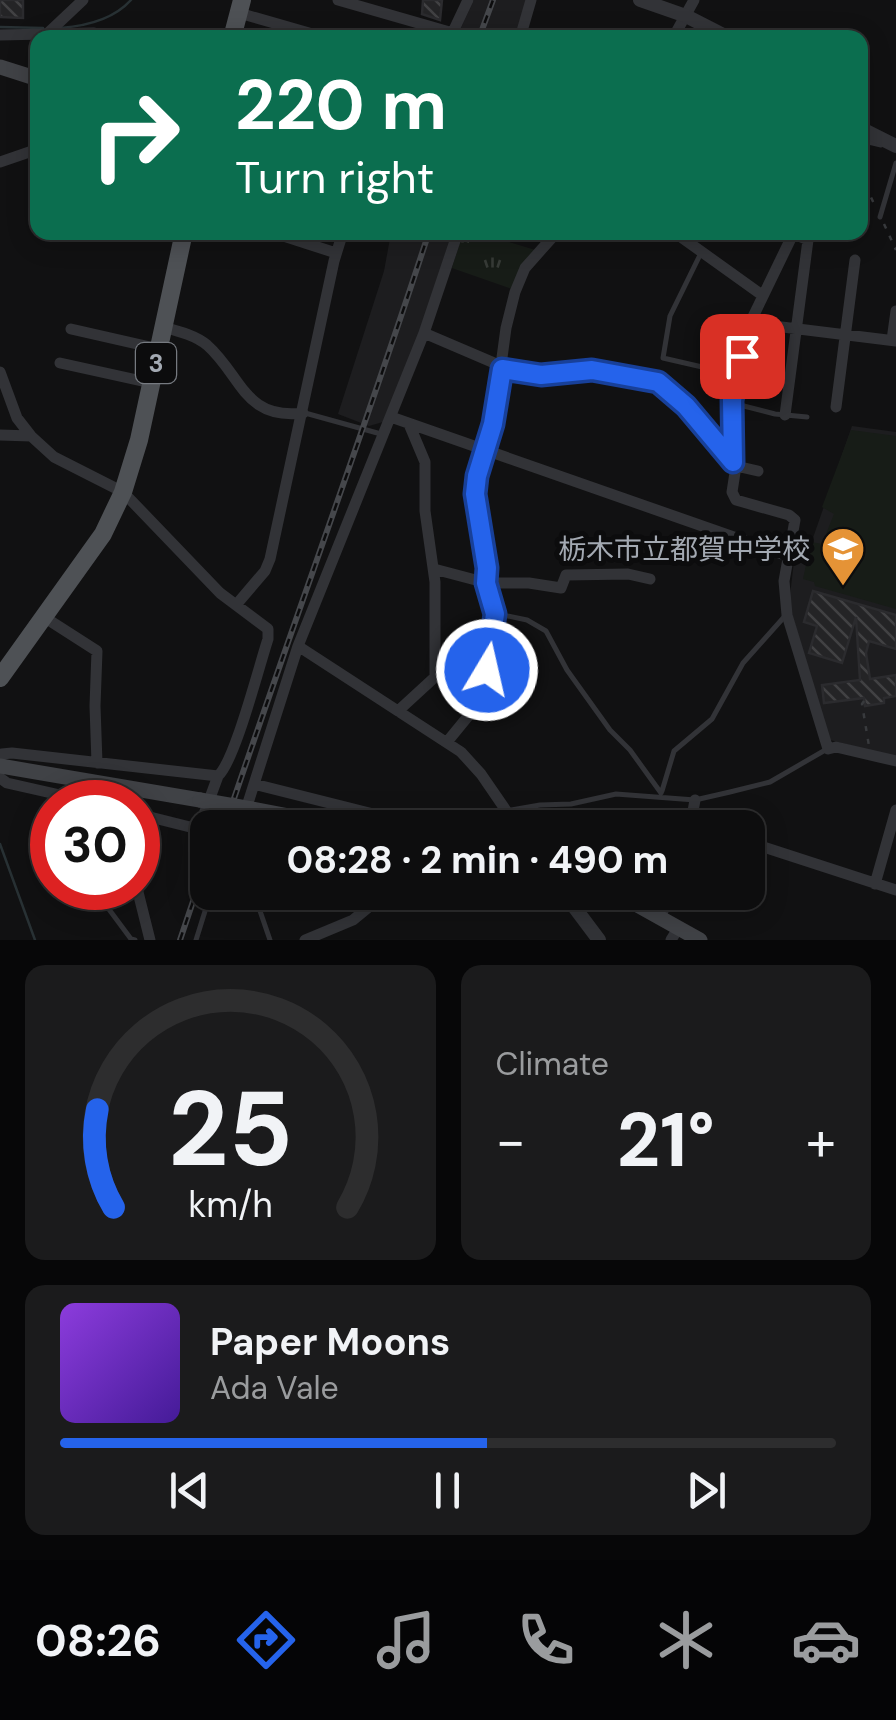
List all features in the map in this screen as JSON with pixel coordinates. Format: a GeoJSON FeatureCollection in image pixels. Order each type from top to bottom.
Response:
{"type":"FeatureCollection","features":[{"type":"Feature","properties":{"kind":"main road"},"geometry":{"type":"LineString","coordinates":[[0,67],[30,76]]}},
{"type":"Feature","properties":{"kind":"main road","name":"3"},"geometry":{"type":"LineString","coordinates":[[0,678],[103,534],[123,492],[182,240]]}},
{"type":"Feature","properties":{"kind":"main road"},"geometry":{"type":"LineString","coordinates":[[0,766],[252,810]]}},
{"type":"Feature","properties":{"kind":"main road"},"geometry":{"type":"LineString","coordinates":[[650,910],[662,916],[675,933],[700,940]]}},
{"type":"Feature","properties":{"kind":"street"},"geometry":{"type":"LineString","coordinates":[[51,30],[82,0]]}},
{"type":"Feature","properties":{"kind":"street"},"geometry":{"type":"LineString","coordinates":[[338,0],[435,30]]}},
{"type":"Feature","properties":{"kind":"street"},"geometry":{"type":"LineString","coordinates":[[453,30],[468,0]]}},
{"type":"Feature","properties":{"kind":"street"},"geometry":{"type":"LineString","coordinates":[[522,30],[531,0]]}},
{"type":"Feature","properties":{"kind":"street"},"geometry":{"type":"LineString","coordinates":[[640,0],[713,30]]}},
{"type":"Feature","properties":{"kind":"street"},"geometry":{"type":"LineString","coordinates":[[678,30],[694,0]]}},
{"type":"Feature","properties":{"kind":"street"},"geometry":{"type":"LineString","coordinates":[[240,7],[301,30]]}},
{"type":"Feature","properties":{"kind":"street"},"geometry":{"type":"LineString","coordinates":[[0,35],[30,34]]}},
{"type":"Feature","properties":{"kind":"street"},"geometry":{"type":"LineString","coordinates":[[868,132],[896,146]]}},
{"type":"Feature","properties":{"kind":"street"},"geometry":{"type":"LineString","coordinates":[[0,162],[30,152]]}},
{"type":"Feature","properties":{"kind":"street"},"geometry":{"type":"LineString","coordinates":[[296,240],[336,253]]}},
{"type":"Feature","properties":{"kind":"street"},"geometry":{"type":"LineString","coordinates":[[236,606],[268,566],[341,240]]}},
{"type":"Feature","properties":{"kind":"street"},"geometry":{"type":"LineString","coordinates":[[246,810],[298,646],[391,418],[455,240]]}},
{"type":"Feature","properties":{"kind":"street"},"geometry":{"type":"LineString","coordinates":[[448,742],[482,698],[495,614],[486,583],[486,556],[475,494],[502,369],[506,328],[521,276],[550,240]]}},
{"type":"Feature","properties":{"kind":"street"},"geometry":{"type":"LineString","coordinates":[[684,240],[762,295]]}},
{"type":"Feature","properties":{"kind":"street"},"geometry":{"type":"LineString","coordinates":[[732,403],[750,324],[790,240]]}},
{"type":"Feature","properties":{"kind":"street"},"geometry":{"type":"LineString","coordinates":[[785,415],[808,240]]}},
{"type":"Feature","properties":{"kind":"street"},"geometry":{"type":"LineString","coordinates":[[836,406],[855,260]]}},
{"type":"Feature","properties":{"kind":"street"},"geometry":{"type":"LineString","coordinates":[[750,324],[894,340],[896,310]]}},
{"type":"Feature","properties":{"kind":"street"},"geometry":{"type":"LineString","coordinates":[[164,327],[206,344],[249,399],[259,406],[276,412],[303,413]]}},
{"type":"Feature","properties":{"kind":"street"},"geometry":{"type":"LineString","coordinates":[[70,329],[158,350]]}},
{"type":"Feature","properties":{"kind":"street"},"geometry":{"type":"LineString","coordinates":[[424,332],[502,369],[541,375],[592,370],[658,382],[686,406],[735,464],[758,470]]}},
{"type":"Feature","properties":{"kind":"street"},"geometry":{"type":"LineString","coordinates":[[60,363],[151,383]]}},
{"type":"Feature","properties":{"kind":"street"},"geometry":{"type":"LineString","coordinates":[[0,372],[17,418],[31,436],[54,456],[123,492],[236,606],[265,624],[269,632],[224,771],[218,776],[200,826],[160,819]]}},
{"type":"Feature","properties":{"kind":"street"},"geometry":{"type":"LineString","coordinates":[[391,418],[788,556]]}},
{"type":"Feature","properties":{"kind":"street"},"geometry":{"type":"LineString","coordinates":[[398,711],[435,677],[434,569],[425,511],[425,462],[410,424]]}},
{"type":"Feature","properties":{"kind":"street"},"geometry":{"type":"LineString","coordinates":[[0,436],[31,436]]}},
{"type":"Feature","properties":{"kind":"street"},"geometry":{"type":"LineString","coordinates":[[735,464],[732,492],[736,500],[795,520],[784,581],[787,615],[828,748],[896,760]]}},
{"type":"Feature","properties":{"kind":"street"},"geometry":{"type":"LineString","coordinates":[[434,569],[486,583],[554,589],[560,588],[566,575],[628,574],[650,579]]}},
{"type":"Feature","properties":{"kind":"street"},"geometry":{"type":"LineString","coordinates":[[44,617],[97,651],[97,763]]}},
{"type":"Feature","properties":{"kind":"street"},"geometry":{"type":"LineString","coordinates":[[298,646],[448,742],[470,760],[504,810]]}},
{"type":"Feature","properties":{"kind":"street"},"geometry":{"type":"LineString","coordinates":[[0,759],[7,752],[218,776]]}},
{"type":"Feature","properties":{"kind":"street"},"geometry":{"type":"LineString","coordinates":[[0,778],[30,788]]}},
{"type":"Feature","properties":{"kind":"street"},"geometry":{"type":"LineString","coordinates":[[254,784],[358,810]]}},
{"type":"Feature","properties":{"kind":"street"},"geometry":{"type":"LineString","coordinates":[[694,810],[695,800]]}},
{"type":"Feature","properties":{"kind":"street"},"geometry":{"type":"LineString","coordinates":[[875,884],[896,810]]}},
{"type":"Feature","properties":{"kind":"street"},"geometry":{"type":"LineString","coordinates":[[765,848],[896,890]]}},
{"type":"Feature","properties":{"kind":"street"},"geometry":{"type":"LineString","coordinates":[[143,910],[149,940]]}},
{"type":"Feature","properties":{"kind":"street"},"geometry":{"type":"LineString","coordinates":[[305,940],[353,920],[365,910]]}},
{"type":"Feature","properties":{"kind":"street"},"geometry":{"type":"LineString","coordinates":[[576,910],[599,940]]}},
{"type":"Feature","properties":{"kind":"street"},"geometry":{"type":"LineString","coordinates":[[662,916],[664,910]]}},
{"type":"Feature","properties":{"kind":"lane"},"geometry":{"type":"LineString","coordinates":[[868,141],[896,146]]}},
{"type":"Feature","properties":{"kind":"lane"},"geometry":{"type":"LineString","coordinates":[[880,217],[896,162]]}},
{"type":"Feature","properties":{"kind":"lane"},"geometry":{"type":"LineString","coordinates":[[700,253],[670,316],[663,358],[737,374]]}},
{"type":"Feature","properties":{"kind":"lane"},"geometry":{"type":"LineString","coordinates":[[735,464],[732,403],[806,418]]}},
{"type":"Feature","properties":{"kind":"lane"},"geometry":{"type":"LineString","coordinates":[[303,413],[384,435]]}},
{"type":"Feature","properties":{"kind":"lane"},"geometry":{"type":"LineString","coordinates":[[495,614],[526,620],[546,632],[610,730],[630,750],[661,795]]}},
{"type":"Feature","properties":{"kind":"lane"},"geometry":{"type":"LineString","coordinates":[[661,795],[674,752],[709,723],[742,663],[787,615]]}},
{"type":"Feature","properties":{"kind":"lane"},"geometry":{"type":"LineString","coordinates":[[515,810],[616,794],[695,800],[770,782],[828,748]]}},
{"type":"Feature","properties":{"kind":"lane"},"geometry":{"type":"LineString","coordinates":[[110,910],[135,940]]}},
{"type":"Feature","properties":{"kind":"lane"},"geometry":{"type":"LineString","coordinates":[[196,940],[205,910]]}},
{"type":"Feature","properties":{"kind":"lane"},"geometry":{"type":"LineString","coordinates":[[260,910],[270,940]]}},
{"type":"Feature","properties":{"kind":"path"},"geometry":{"type":"LineString","coordinates":[[864,701],[869,747]]}},
{"type":"Feature","properties":{"kind":"shaded area"},"geometry":{"type":"Polygon","coordinates":[[[474,0],[527,0],[517,30],[460,30],[474,0]]]}},
{"type":"Feature","properties":{"kind":"shaded area"},"geometry":{"type":"Polygon","coordinates":[[[390,240],[452,240],[421,330],[383,422],[369,426],[338,414],[384,271],[390,240]]]}},
{"type":"Feature","properties":{"kind":"shaded area","name":"栃木市立都賀中学校"},"geometry":{"type":"Polygon","coordinates":[[[852,426],[896,432],[896,757],[830,740],[789,604],[795,553],[807,555],[852,426]]]}},
{"type":"Feature","properties":{"kind":"green space"},"geometry":{"type":"Polygon","coordinates":[[[461,240],[502,240],[535,250],[525,261],[512,289],[452,268],[461,240]]]}},
{"type":"Feature","properties":{"kind":"green space"},"geometry":{"type":"Polygon","coordinates":[[[851,430],[896,436],[896,609],[803,579],[811,542],[822,544],[834,514],[822,507],[851,430]]]}},
{"type":"Feature","properties":{"kind":"building"},"geometry":{"type":"Polygon","coordinates":[[[0,0],[23,0],[23,18],[0,17],[0,0]]]}},
{"type":"Feature","properties":{"kind":"building"},"geometry":{"type":"Polygon","coordinates":[[[423,0],[442,0],[440,20],[422,14],[423,0]]]}},
{"type":"Feature","properties":{"kind":"building"},"geometry":{"type":"Polygon","coordinates":[[[813,591],[896,615],[896,649],[869,641],[866,653],[870,679],[896,675],[896,696],[865,706],[864,698],[824,703],[822,685],[860,680],[856,617],[842,663],[809,653],[817,626],[804,622],[813,591]]]}},
{"type":"Feature","properties":{"kind":"waterway"},"geometry":{"type":"LineString","coordinates":[[61,28],[99,20],[131,0]]}},
{"type":"Feature","properties":{"kind":"waterway"},"geometry":{"type":"LineString","coordinates":[[0,27],[43,28]]}},
{"type":"Feature","properties":{"kind":"waterway"},"geometry":{"type":"LineString","coordinates":[[0,844],[35,940]]}},
{"type":"Feature","properties":{"kind":"railway"},"geometry":{"type":"LineString","coordinates":[[482,30],[493,0]]}},
{"type":"Feature","properties":{"kind":"railway"},"geometry":{"type":"LineString","coordinates":[[230,810],[426,240]]}},
{"type":"Feature","properties":{"kind":"railway"},"geometry":{"type":"LineString","coordinates":[[180,940],[190,910]]}},
{"type":"Feature","properties":{"kind":"place","name":"栃木市立都賀中学校"},"geometry":{"type":"Point","coordinates":[843,587]}},
{"type":"Feature","properties":{"kind":"route"},"geometry":{"type":"LineString","coordinates":[[487,670],[495,614],[486,583],[475,494],[502,369],[541,375],[592,370],[658,382],[686,406],[733,462],[732,400],[742,356]]}}]}
